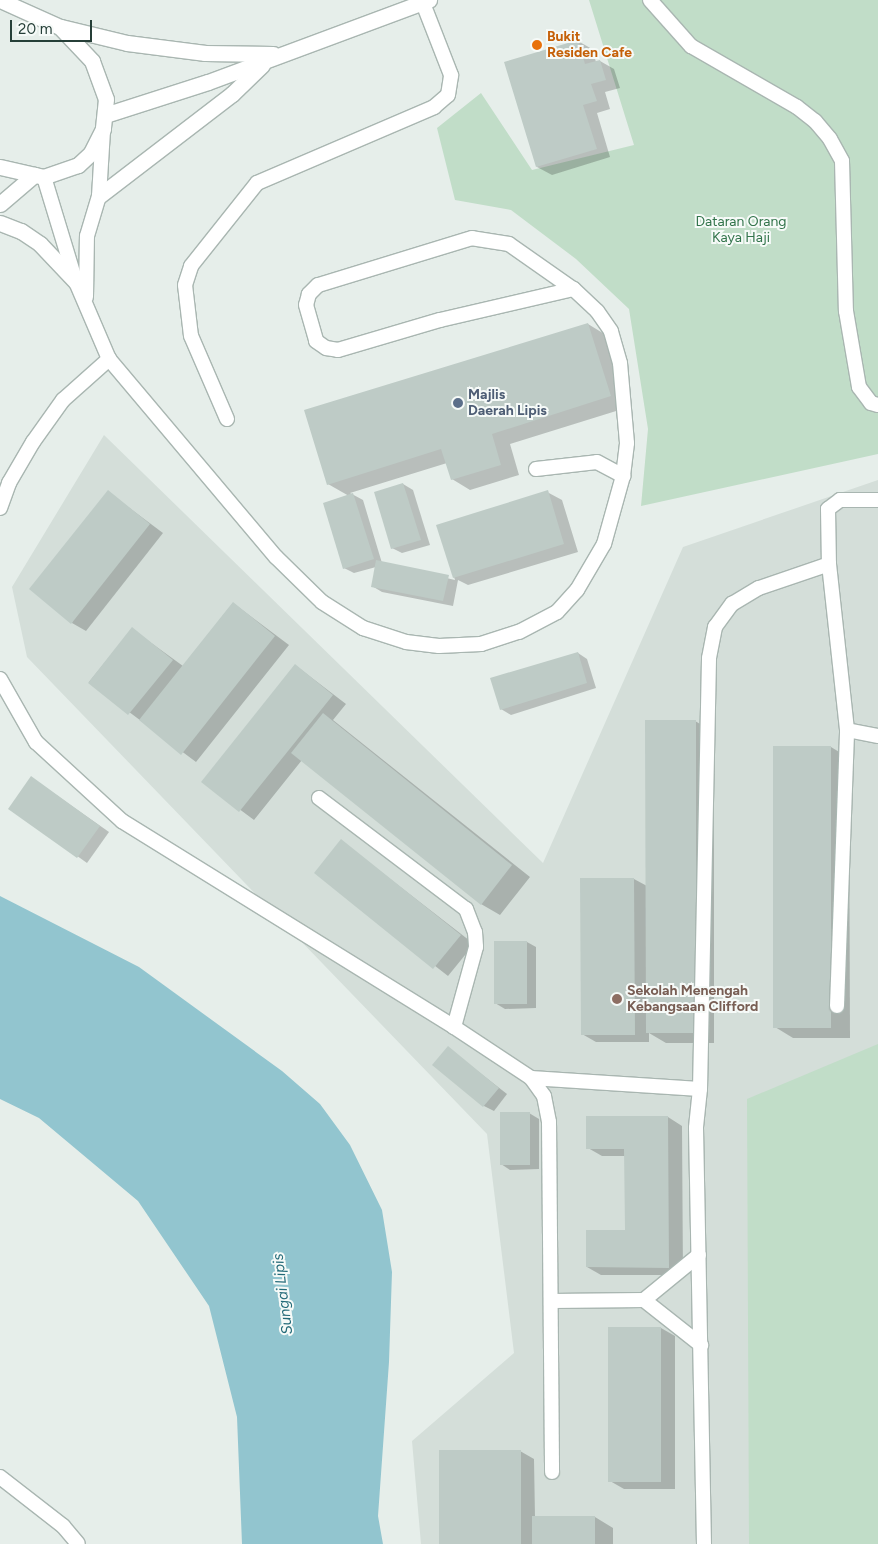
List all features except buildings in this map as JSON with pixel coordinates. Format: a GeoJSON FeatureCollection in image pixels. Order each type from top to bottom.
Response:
{"type":"FeatureCollection","features":[{"type":"Feature","properties":{"kind":"street"},"geometry":{"type":"LineString","coordinates":[[0,0],[60,27],[127,43],[205,54],[282,54]]}},
{"type":"Feature","properties":{"kind":"street"},"geometry":{"type":"LineString","coordinates":[[104,122],[426,1]]}},
{"type":"Feature","properties":{"kind":"street"},"geometry":{"type":"LineString","coordinates":[[0,204],[39,176],[78,165],[91,153],[104,122],[106,99],[92,61],[60,27]]}},
{"type":"Feature","properties":{"kind":"street"},"geometry":{"type":"LineString","coordinates":[[99,196],[232,94],[266,60]]}},
{"type":"Feature","properties":{"kind":"street"},"geometry":{"type":"LineString","coordinates":[[0,168],[39,176]]}},
{"type":"Feature","properties":{"kind":"street"},"geometry":{"type":"LineString","coordinates":[[0,223],[22,231],[40,244],[76,282]]}},
{"type":"Feature","properties":{"kind":"lane"},"geometry":{"type":"LineString","coordinates":[[650,0],[691,46],[797,108],[815,121],[830,139],[842,161],[846,311],[859,388],[871,403],[878,405]]}},
{"type":"Feature","properties":{"kind":"lane"},"geometry":{"type":"LineString","coordinates":[[227,419],[191,336],[185,285],[191,266],[257,183],[434,107],[448,95],[451,75],[426,1]]}},
{"type":"Feature","properties":{"kind":"lane"},"geometry":{"type":"LineString","coordinates":[[87,305],[84,267],[87,236],[99,196],[104,122]]}},
{"type":"Feature","properties":{"kind":"lane"},"geometry":{"type":"LineString","coordinates":[[39,176],[76,282],[109,359],[276,557],[322,602],[362,628],[406,642],[439,646],[481,644],[519,632],[557,612],[577,590],[604,544],[623,476],[627,442],[620,363],[611,332],[597,311],[573,289],[509,244],[472,238],[318,285],[309,294],[306,305],[316,341],[326,348],[338,350],[440,320],[573,289]]}},
{"type":"Feature","properties":{"kind":"lane"},"geometry":{"type":"LineString","coordinates":[[0,508],[9,483],[43,428],[64,400],[109,359]]}},
{"type":"Feature","properties":{"kind":"lane"},"geometry":{"type":"LineString","coordinates":[[536,469],[597,462],[623,476]]}},
{"type":"Feature","properties":{"kind":"lane"},"geometry":{"type":"LineString","coordinates":[[837,1006],[847,730],[829,564],[828,508],[840,500],[878,500]]}},
{"type":"Feature","properties":{"kind":"lane"},"geometry":{"type":"LineString","coordinates":[[704,1544],[700,1255],[696,1128],[700,1090],[709,658],[716,627],[732,604],[759,588],[829,564]]}},
{"type":"Feature","properties":{"kind":"lane"},"geometry":{"type":"LineString","coordinates":[[0,679],[36,742],[122,821],[454,1027],[531,1078],[544,1096],[548,1109],[552,1301],[552,1472]]}},
{"type":"Feature","properties":{"kind":"lane"},"geometry":{"type":"LineString","coordinates":[[847,730],[878,736]]}},
{"type":"Feature","properties":{"kind":"lane"},"geometry":{"type":"LineString","coordinates":[[319,798],[466,909],[476,932],[476,947],[454,1027]]}},
{"type":"Feature","properties":{"kind":"lane"},"geometry":{"type":"LineString","coordinates":[[531,1078],[700,1090]]}},
{"type":"Feature","properties":{"kind":"lane"},"geometry":{"type":"LineString","coordinates":[[552,1301],[644,1300],[700,1255]]}},
{"type":"Feature","properties":{"kind":"lane"},"geometry":{"type":"LineString","coordinates":[[644,1300],[701,1346]]}},
{"type":"Feature","properties":{"kind":"lane"},"geometry":{"type":"LineString","coordinates":[[0,1478],[63,1526],[78,1544]]}},
{"type":"Feature","properties":{"kind":"shaded area","name":"Sekolah Menengah Kebangsaan Clifford"},"geometry":{"type":"Polygon","coordinates":[[[104,435],[543,863],[683,547],[878,480],[878,1544],[421,1544],[412,1441],[514,1353],[487,1134],[27,657],[12,587],[104,435]]]}},
{"type":"Feature","properties":{"kind":"green space","name":"Dataran Orang Kaya Haji"},"geometry":{"type":"Polygon","coordinates":[[[589,0],[878,0],[878,454],[641,506],[648,429],[629,309],[576,259],[511,210],[455,200],[437,128],[481,93],[532,170],[634,145],[589,0]]]}},
{"type":"Feature","properties":{"kind":"green space"},"geometry":{"type":"Polygon","coordinates":[[[878,1044],[878,1544],[749,1544],[747,1099],[878,1044]]]}},
{"type":"Feature","properties":{"kind":"water","name":"Sungai Lipis"},"geometry":{"type":"Polygon","coordinates":[[[0,896],[139,967],[282,1071],[320,1104],[350,1145],[382,1210],[392,1272],[389,1362],[378,1516],[383,1544],[242,1544],[237,1417],[209,1306],[138,1201],[39,1118],[0,1099],[0,896]]]}},
{"type":"Feature","properties":{"kind":"place","name":"Bukit Residen Cafe"},"geometry":{"type":"Point","coordinates":[537,45]}},
{"type":"Feature","properties":{"kind":"place","name":"Majlis Daerah Lipis"},"geometry":{"type":"Point","coordinates":[458,403]}},
{"type":"Feature","properties":{"kind":"place","name":"Sekolah Menengah Kebangsaan Clifford"},"geometry":{"type":"Point","coordinates":[617,999]}}]}
